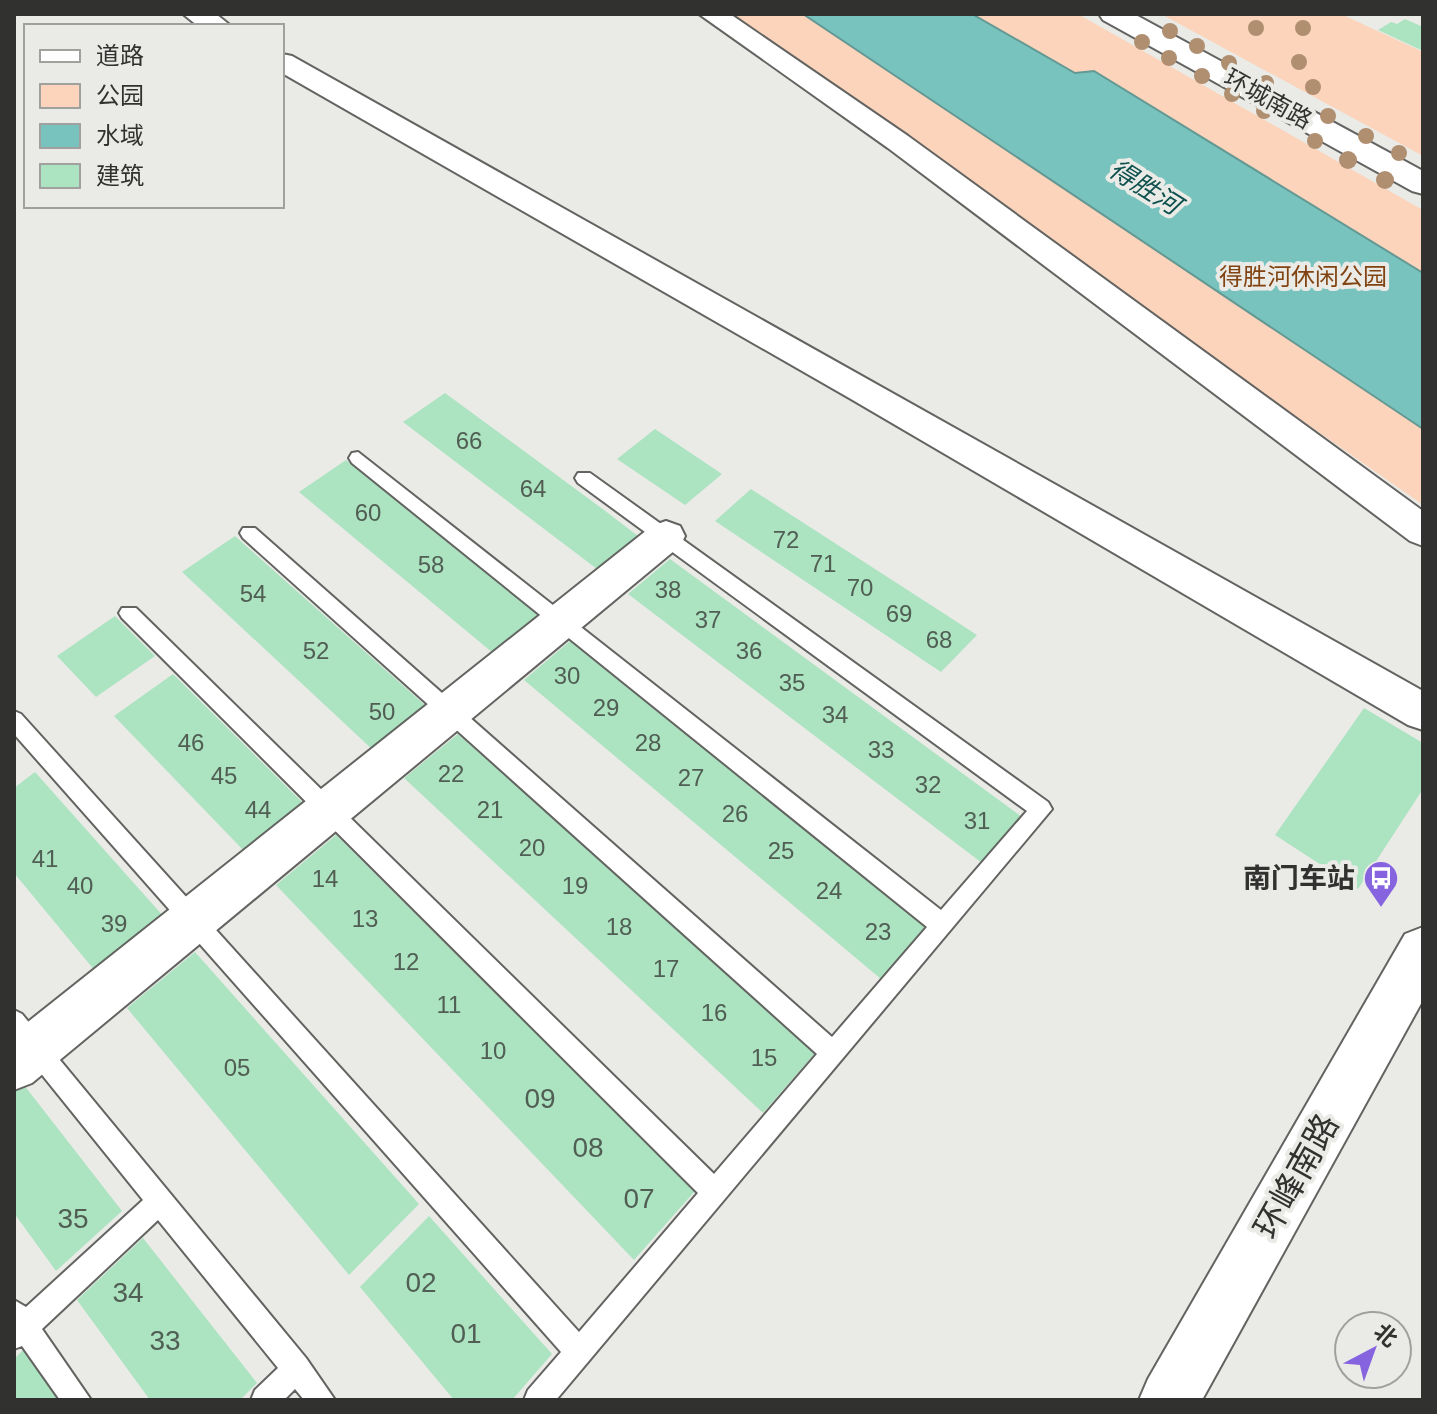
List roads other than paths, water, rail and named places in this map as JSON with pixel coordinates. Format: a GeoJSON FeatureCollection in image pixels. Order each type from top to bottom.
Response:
{"type":"FeatureCollection","features":[{"type":"Feature","properties":{"kind":"main road","name":"环城南路"},"geometry":{"type":"LineString","coordinates":[[1113,14],[1423,184]]}},
{"type":"Feature","properties":{"kind":"main road","name":"环峰南路"},"geometry":{"type":"LineString","coordinates":[[1169,1400],[1423,951]]}},
{"type":"Feature","properties":{"kind":"street"},"geometry":{"type":"LineString","coordinates":[[196,14],[214,24]]}},
{"type":"Feature","properties":{"kind":"street"},"geometry":{"type":"LineString","coordinates":[[712,14],[898,142],[1423,531]]}},
{"type":"Feature","properties":{"kind":"street"},"geometry":{"type":"LineString","coordinates":[[284,63],[863,390],[1423,712]]}},
{"type":"Feature","properties":{"kind":"street"},"geometry":{"type":"LineString","coordinates":[[21,1045],[193,920],[666,536]]}},
{"type":"Feature","properties":{"kind":"lane"},"geometry":{"type":"LineString","coordinates":[[358,458],[942,925]]}},
{"type":"Feature","properties":{"kind":"lane"},"geometry":{"type":"LineString","coordinates":[[538,1400],[1041,809],[584,478]]}},
{"type":"Feature","properties":{"kind":"lane"},"geometry":{"type":"LineString","coordinates":[[249,533],[833,1053]]}},
{"type":"Feature","properties":{"kind":"lane"},"geometry":{"type":"LineString","coordinates":[[129,613],[715,1192]]}},
{"type":"Feature","properties":{"kind":"lane"},"geometry":{"type":"LineString","coordinates":[[14,720],[579,1352]]}},
{"type":"Feature","properties":{"kind":"lane"},"geometry":{"type":"LineString","coordinates":[[21,1045],[158,1203],[321,1400]]}},
{"type":"Feature","properties":{"kind":"lane"},"geometry":{"type":"LineString","coordinates":[[77,1400],[17,1325],[158,1203]]}},
{"type":"Feature","properties":{"kind":"lane"},"geometry":{"type":"LineString","coordinates":[[265,1400],[296,1368]]}},
{"type":"Feature","properties":{"kind":"water","name":"得胜河"},"geometry":{"type":"Polygon","coordinates":[[[803,14],[972,14],[1075,73],[1094,71],[1423,273],[1423,429],[803,14]]]}},
{"type":"Feature","properties":{"kind":"place","name":"南门车站"},"geometry":{"type":"Point","coordinates":[1381,909]}},
{"type":"Feature","properties":{"kind":"park label","name":"得胜河休闲公园"},"geometry":{"type":"Point","coordinates":[1303,277]}}]}
